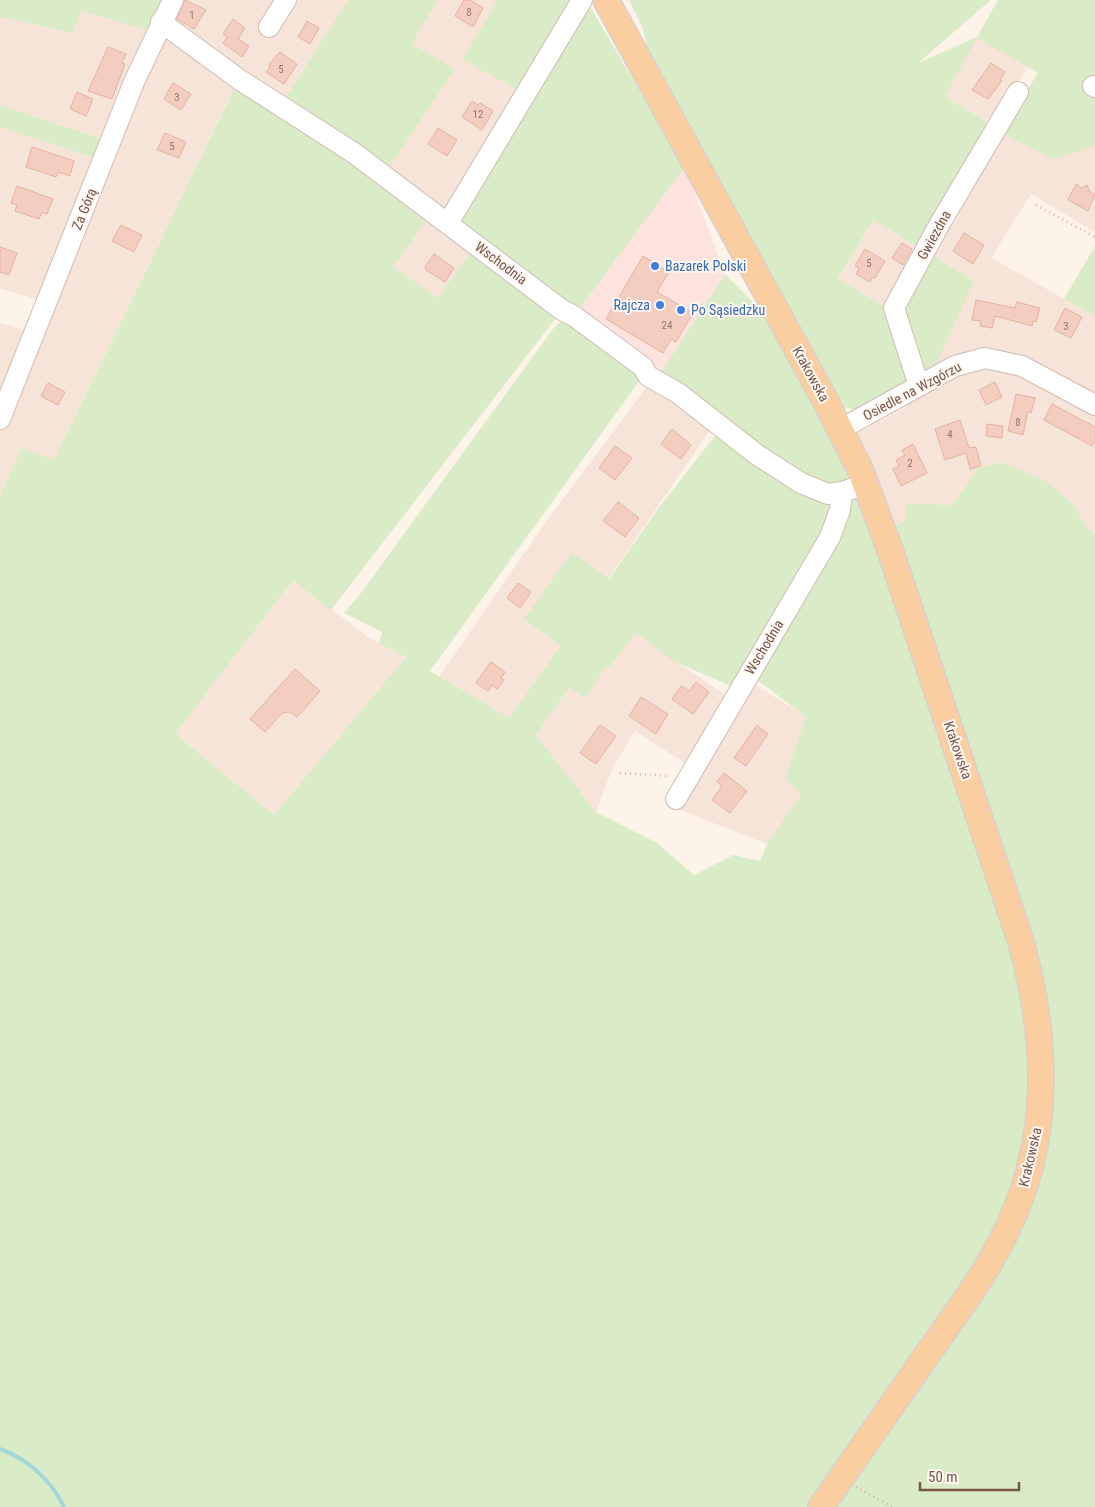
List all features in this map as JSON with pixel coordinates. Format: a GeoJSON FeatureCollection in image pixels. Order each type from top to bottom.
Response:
{"type":"FeatureCollection","features":[{"type":"Feature","properties":{"kind":"main road","name":"Krakowska"},"geometry":{"type":"LineString","coordinates":[[606,0],[841,429],[866,484],[890,547],[1021,942],[1030,975],[1041,1034],[1042,1088],[1033,1156],[1006,1233],[970,1294],[820,1507]]}},
{"type":"Feature","properties":{"kind":"street","name":"Za Górą"},"geometry":{"type":"LineString","coordinates":[[0,420],[134,82],[173,0]]}},
{"type":"Feature","properties":{"kind":"street"},"geometry":{"type":"LineString","coordinates":[[270,27],[286,0]]}},
{"type":"Feature","properties":{"kind":"street"},"geometry":{"type":"LineString","coordinates":[[448,223],[582,0]]}},
{"type":"Feature","properties":{"kind":"street","name":"Wschodnia"},"geometry":{"type":"LineString","coordinates":[[161,22],[240,80],[354,153],[562,310],[643,367],[648,376],[678,393],[756,454],[815,490],[828,494],[842,492],[866,484]]}},
{"type":"Feature","properties":{"kind":"street","name":"Gwiezdna"},"geometry":{"type":"LineString","coordinates":[[919,386],[894,308],[939,225],[1018,92]]}},
{"type":"Feature","properties":{"kind":"street","name":"Osiedle na Wzgórzu"},"geometry":{"type":"LineString","coordinates":[[841,429],[969,361],[993,359],[1022,366],[1095,405]]}},
{"type":"Feature","properties":{"kind":"street","name":"Wschodnia"},"geometry":{"type":"LineString","coordinates":[[676,799],[830,537],[840,510],[842,492]]}},
{"type":"Feature","properties":{"kind":"path"},"geometry":{"type":"LineString","coordinates":[[1036,204],[1095,237]]}},
{"type":"Feature","properties":{"kind":"path"},"geometry":{"type":"LineString","coordinates":[[620,773],[654,776],[689,775]]}},
{"type":"Feature","properties":{"kind":"path"},"geometry":{"type":"LineString","coordinates":[[841,1478],[892,1507]]}},
{"type":"Feature","properties":{"kind":"shaded area"},"geometry":{"type":"Polygon","coordinates":[[[173,0],[348,0],[283,102],[240,76],[54,460],[22,449],[0,496],[0,323],[39,333],[117,143],[0,105],[0,17],[72,33],[82,11],[156,33],[173,0]]]}},
{"type":"Feature","properties":{"kind":"shaded area"},"geometry":{"type":"Polygon","coordinates":[[[437,0],[499,0],[519,90],[444,217],[384,175],[455,69],[412,44],[437,0]]]}},
{"type":"Feature","properties":{"kind":"shaded area"},"geometry":{"type":"Polygon","coordinates":[[[977,37],[1028,67],[994,126],[945,97],[977,37]]]}},
{"type":"Feature","properties":{"kind":"shaded area"},"geometry":{"type":"Polygon","coordinates":[[[0,127],[98,159],[42,301],[0,288],[0,127]]]}},
{"type":"Feature","properties":{"kind":"shaded area"},"geometry":{"type":"Polygon","coordinates":[[[1000,133],[1095,146],[1095,232],[1031,194],[991,258],[1095,316],[1095,534],[1087,528],[1074,505],[1046,481],[1002,462],[978,468],[953,505],[906,503],[905,520],[892,528],[854,435],[907,407],[900,397],[928,253],[1000,133]]]}},
{"type":"Feature","properties":{"kind":"shaded area"},"geometry":{"type":"Polygon","coordinates":[[[685,167],[725,274],[660,374],[574,316],[685,167]]]}},
{"type":"Feature","properties":{"kind":"shaded area"},"geometry":{"type":"Polygon","coordinates":[[[429,217],[473,248],[437,299],[393,267],[429,217]]]}},
{"type":"Feature","properties":{"kind":"shaded area"},"geometry":{"type":"Polygon","coordinates":[[[873,220],[921,249],[887,308],[838,280],[873,220]]]}},
{"type":"Feature","properties":{"kind":"shaded area"},"geometry":{"type":"Polygon","coordinates":[[[649,384],[713,426],[608,579],[546,589],[525,619],[561,644],[509,719],[439,677],[543,526],[649,384]]]}},
{"type":"Feature","properties":{"kind":"shaded area"},"geometry":{"type":"Polygon","coordinates":[[[293,580],[368,637],[406,657],[274,815],[175,734],[293,580]]]}},
{"type":"Feature","properties":{"kind":"shaded area"},"geometry":{"type":"Polygon","coordinates":[[[635,633],[728,697],[740,711],[755,685],[807,717],[785,779],[801,794],[767,844],[667,805],[691,767],[635,731],[612,769],[596,812],[536,735],[569,688],[586,698],[607,664],[610,666],[635,633]]]}},
{"type":"Feature","properties":{"kind":"green space"},"geometry":{"type":"Polygon","coordinates":[[[0,0],[173,0],[156,33],[82,11],[72,33],[0,17],[0,0]]]}},
{"type":"Feature","properties":{"kind":"green space"},"geometry":{"type":"Polygon","coordinates":[[[348,0],[437,0],[412,44],[455,69],[385,174],[283,102],[348,0]]]}},
{"type":"Feature","properties":{"kind":"green space"},"geometry":{"type":"Polygon","coordinates":[[[498,0],[586,0],[685,167],[574,316],[562,310],[331,610],[293,580],[175,734],[274,815],[406,657],[379,643],[382,632],[344,613],[361,593],[553,329],[561,321],[567,320],[637,370],[640,380],[430,671],[509,718],[561,645],[524,619],[572,552],[609,579],[660,506],[722,427],[660,374],[725,274],[768,317],[884,533],[905,520],[906,503],[953,505],[978,468],[1002,462],[1046,481],[1074,505],[1087,528],[1095,534],[1095,1507],[0,1507],[0,496],[22,448],[54,460],[238,81],[429,217],[393,267],[438,298],[473,248],[444,217],[519,90],[462,60],[498,0]],[[635,633],[610,667],[607,665],[586,698],[569,688],[536,735],[596,812],[657,843],[694,875],[733,855],[760,861],[767,844],[801,794],[785,779],[806,717],[748,673],[739,690],[674,661],[635,633]]]}},
{"type":"Feature","properties":{"kind":"green space"},"geometry":{"type":"Polygon","coordinates":[[[629,0],[991,0],[918,63],[977,37],[998,0],[1095,0],[1095,146],[1054,159],[1000,133],[1038,73],[977,38],[945,97],[994,126],[921,249],[873,220],[838,279],[887,308],[909,382],[858,411],[841,406],[652,67],[642,26],[629,0]]]}},
{"type":"Feature","properties":{"kind":"green space"},"geometry":{"type":"Polygon","coordinates":[[[0,105],[106,140],[98,159],[0,127],[0,105]]]}},
{"type":"Feature","properties":{"kind":"green space"},"geometry":{"type":"Polygon","coordinates":[[[1095,246],[1095,316],[1064,299],[1095,246]]]}},
{"type":"Feature","properties":{"kind":"green space"},"geometry":{"type":"Polygon","coordinates":[[[928,253],[974,281],[935,367],[919,376],[900,304],[928,253]]]}},
{"type":"Feature","properties":{"kind":"building"},"geometry":{"type":"Polygon","coordinates":[[[185,0],[206,10],[194,29],[177,19],[185,0]]]}},
{"type":"Feature","properties":{"kind":"building"},"geometry":{"type":"Polygon","coordinates":[[[464,0],[470,0],[483,8],[473,27],[455,16],[464,0]]]}},
{"type":"Feature","properties":{"kind":"building"},"geometry":{"type":"Polygon","coordinates":[[[233,19],[245,28],[238,39],[249,46],[242,57],[223,43],[227,37],[223,34],[233,19]]]}},
{"type":"Feature","properties":{"kind":"building"},"geometry":{"type":"Polygon","coordinates":[[[307,21],[319,28],[310,44],[298,37],[307,21]]]}},
{"type":"Feature","properties":{"kind":"building"},"geometry":{"type":"Polygon","coordinates":[[[108,47],[126,54],[122,63],[125,64],[112,99],[88,91],[108,47]]]}},
{"type":"Feature","properties":{"kind":"building"},"geometry":{"type":"Polygon","coordinates":[[[280,52],[297,64],[284,84],[266,72],[270,67],[269,64],[280,52]]]}},
{"type":"Feature","properties":{"kind":"building"},"geometry":{"type":"Polygon","coordinates":[[[991,63],[1005,72],[1000,80],[1002,81],[988,99],[972,90],[991,63]]]}},
{"type":"Feature","properties":{"kind":"building"},"geometry":{"type":"Polygon","coordinates":[[[173,83],[191,94],[181,110],[164,99],[173,83]]]}},
{"type":"Feature","properties":{"kind":"building"},"geometry":{"type":"Polygon","coordinates":[[[77,92],[93,99],[86,116],[70,109],[77,92]]]}},
{"type":"Feature","properties":{"kind":"building"},"geometry":{"type":"Polygon","coordinates":[[[472,101],[478,105],[480,103],[493,111],[482,130],[462,117],[472,101]]]}},
{"type":"Feature","properties":{"kind":"building"},"geometry":{"type":"Polygon","coordinates":[[[438,128],[457,140],[447,156],[428,144],[438,128]]]}},
{"type":"Feature","properties":{"kind":"building"},"geometry":{"type":"Polygon","coordinates":[[[165,133],[186,142],[179,158],[157,150],[165,133]]]}},
{"type":"Feature","properties":{"kind":"building"},"geometry":{"type":"Polygon","coordinates":[[[32,147],[74,161],[70,176],[58,172],[56,177],[26,167],[32,147]]]}},
{"type":"Feature","properties":{"kind":"building"},"geometry":{"type":"Polygon","coordinates":[[[1076,184],[1082,188],[1087,185],[1089,191],[1095,194],[1088,211],[1068,200],[1076,184]]]}},
{"type":"Feature","properties":{"kind":"building"},"geometry":{"type":"Polygon","coordinates":[[[17,186],[53,199],[47,214],[42,212],[39,219],[15,211],[17,205],[11,203],[17,186]]]}},
{"type":"Feature","properties":{"kind":"building"},"geometry":{"type":"Polygon","coordinates":[[[121,225],[142,235],[134,252],[112,241],[121,225]]]}},
{"type":"Feature","properties":{"kind":"building"},"geometry":{"type":"Polygon","coordinates":[[[964,233],[984,245],[973,264],[953,251],[964,233]]]}},
{"type":"Feature","properties":{"kind":"building"},"geometry":{"type":"Polygon","coordinates":[[[902,243],[912,249],[903,265],[892,258],[902,243]]]}},
{"type":"Feature","properties":{"kind":"building"},"geometry":{"type":"Polygon","coordinates":[[[0,247],[17,253],[9,275],[0,272],[0,247]]]}},
{"type":"Feature","properties":{"kind":"building"},"geometry":{"type":"Polygon","coordinates":[[[865,249],[885,261],[875,278],[873,277],[870,282],[856,274],[859,268],[855,266],[865,249]]]}},
{"type":"Feature","properties":{"kind":"building"},"geometry":{"type":"Polygon","coordinates":[[[434,254],[454,268],[445,282],[426,270],[425,267],[434,254]]]}},
{"type":"Feature","properties":{"kind":"building"},"geometry":{"type":"Polygon","coordinates":[[[643,256],[669,272],[657,292],[693,313],[676,342],[671,339],[663,353],[606,319],[643,256]]]}},
{"type":"Feature","properties":{"kind":"building"},"geometry":{"type":"Polygon","coordinates":[[[976,300],[1015,308],[1017,302],[1040,308],[1036,322],[1033,321],[1032,326],[995,316],[992,328],[980,326],[981,321],[972,320],[976,300]]]}},
{"type":"Feature","properties":{"kind":"building"},"geometry":{"type":"Polygon","coordinates":[[[1065,308],[1082,317],[1071,338],[1054,330],[1065,308]]]}},
{"type":"Feature","properties":{"kind":"building"},"geometry":{"type":"Polygon","coordinates":[[[995,382],[1002,397],[986,405],[979,390],[995,382]]]}},
{"type":"Feature","properties":{"kind":"building"},"geometry":{"type":"Polygon","coordinates":[[[48,383],[65,392],[58,405],[41,396],[48,383]]]}},
{"type":"Feature","properties":{"kind":"building"},"geometry":{"type":"Polygon","coordinates":[[[1016,394],[1035,398],[1031,413],[1028,411],[1023,435],[1008,431],[1016,394]]]}},
{"type":"Feature","properties":{"kind":"building"},"geometry":{"type":"Polygon","coordinates":[[[1052,404],[1095,427],[1095,440],[1092,446],[1044,420],[1052,404]]]}},
{"type":"Feature","properties":{"kind":"building"},"geometry":{"type":"Polygon","coordinates":[[[960,420],[969,448],[976,447],[981,466],[970,469],[966,453],[945,460],[935,429],[960,420]]]}},
{"type":"Feature","properties":{"kind":"building"},"geometry":{"type":"Polygon","coordinates":[[[987,424],[1003,426],[1002,438],[986,436],[987,424]]]}},
{"type":"Feature","properties":{"kind":"building"},"geometry":{"type":"Polygon","coordinates":[[[672,429],[691,445],[681,459],[661,444],[672,429]]]}},
{"type":"Feature","properties":{"kind":"building"},"geometry":{"type":"Polygon","coordinates":[[[913,444],[927,473],[901,486],[893,469],[899,466],[896,460],[905,455],[902,450],[913,444]]]}},
{"type":"Feature","properties":{"kind":"building"},"geometry":{"type":"Polygon","coordinates":[[[615,446],[632,458],[615,480],[599,468],[615,446]]]}},
{"type":"Feature","properties":{"kind":"building"},"geometry":{"type":"Polygon","coordinates":[[[618,502],[639,518],[625,537],[603,521],[618,502]]]}},
{"type":"Feature","properties":{"kind":"building"},"geometry":{"type":"Polygon","coordinates":[[[518,583],[531,592],[520,608],[507,598],[518,583]]]}},
{"type":"Feature","properties":{"kind":"building"},"geometry":{"type":"Polygon","coordinates":[[[491,662],[505,672],[501,678],[504,680],[497,689],[492,685],[488,691],[476,683],[491,662]]]}},
{"type":"Feature","properties":{"kind":"building"},"geometry":{"type":"Polygon","coordinates":[[[295,669],[320,691],[297,717],[290,712],[282,713],[265,732],[250,719],[295,669]]]}},
{"type":"Feature","properties":{"kind":"building"},"geometry":{"type":"Polygon","coordinates":[[[696,682],[709,692],[693,714],[672,699],[681,686],[689,691],[696,682]]]}},
{"type":"Feature","properties":{"kind":"building"},"geometry":{"type":"Polygon","coordinates":[[[641,697],[668,714],[656,734],[629,716],[641,697]]]}},
{"type":"Feature","properties":{"kind":"building"},"geometry":{"type":"Polygon","coordinates":[[[600,725],[616,736],[596,764],[580,753],[600,725]]]}},
{"type":"Feature","properties":{"kind":"building"},"geometry":{"type":"Polygon","coordinates":[[[757,725],[768,734],[746,766],[734,758],[757,725]]]}},
{"type":"Feature","properties":{"kind":"building"},"geometry":{"type":"Polygon","coordinates":[[[724,773],[747,791],[730,813],[712,800],[722,786],[717,782],[724,773]]]}},
{"type":"Feature","properties":{"kind":"waterway"},"geometry":{"type":"LineString","coordinates":[[0,1449],[20,1458],[38,1472],[59,1497],[64,1507]]}},
{"type":"Feature","properties":{"kind":"place","name":"Bazarek Polski"},"geometry":{"type":"Point","coordinates":[655,266]}},
{"type":"Feature","properties":{"kind":"place","name":"Rajcza"},"geometry":{"type":"Point","coordinates":[660,305]}},
{"type":"Feature","properties":{"kind":"place","name":"Po Sąsiedzku"},"geometry":{"type":"Point","coordinates":[681,310]}}]}
